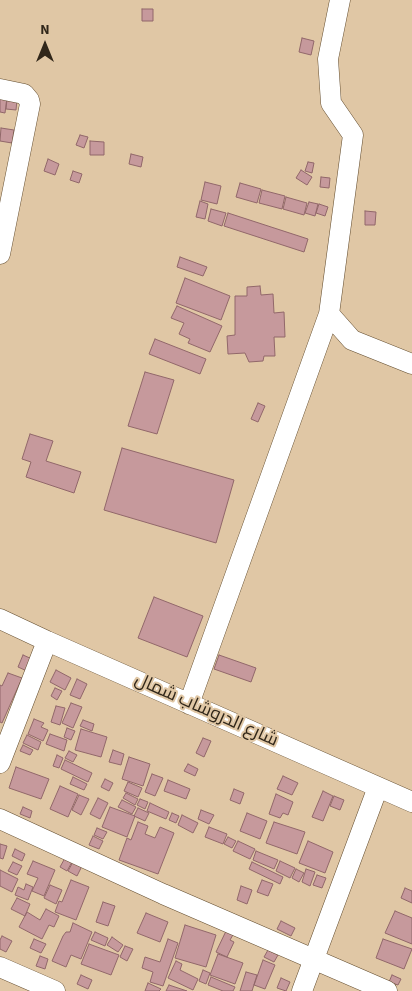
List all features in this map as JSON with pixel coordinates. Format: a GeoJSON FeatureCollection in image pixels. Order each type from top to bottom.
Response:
{"type":"FeatureCollection","features":[{"type":"Feature","properties":{"kind":"street"},"geometry":{"type":"LineString","coordinates":[[189,704],[329,314],[353,135],[331,103],[328,59],[340,0]]}},
{"type":"Feature","properties":{"kind":"street"},"geometry":{"type":"LineString","coordinates":[[0,89],[24,94],[30,104],[6,192],[0,254]]}},
{"type":"Feature","properties":{"kind":"street"},"geometry":{"type":"LineString","coordinates":[[329,314],[352,340],[412,364]]}},
{"type":"Feature","properties":{"kind":"street","name":"شارع الدروشاب شمال"},"geometry":{"type":"LineString","coordinates":[[0,619],[47,642],[412,802]]}},
{"type":"Feature","properties":{"kind":"street"},"geometry":{"type":"LineString","coordinates":[[0,763],[47,642]]}},
{"type":"Feature","properties":{"kind":"street"},"geometry":{"type":"LineString","coordinates":[[302,991],[378,787]]}},
{"type":"Feature","properties":{"kind":"street"},"geometry":{"type":"LineString","coordinates":[[0,819],[163,894],[387,991]]}},
{"type":"Feature","properties":{"kind":"street"},"geometry":{"type":"LineString","coordinates":[[0,966],[55,991]]}},
{"type":"Feature","properties":{"kind":"building"},"geometry":{"type":"Polygon","coordinates":[[[142,9],[153,9],[153,21],[142,21],[142,9]]]}},
{"type":"Feature","properties":{"kind":"building"},"geometry":{"type":"Polygon","coordinates":[[[302,38],[314,41],[311,55],[299,52],[302,38]]]}},
{"type":"Feature","properties":{"kind":"building"},"geometry":{"type":"Polygon","coordinates":[[[0,96],[7,97],[5,113],[0,112],[0,96]]]}},
{"type":"Feature","properties":{"kind":"building"},"geometry":{"type":"Polygon","coordinates":[[[7,99],[17,100],[16,110],[6,109],[7,99]]]}},
{"type":"Feature","properties":{"kind":"building"},"geometry":{"type":"Polygon","coordinates":[[[1,128],[14,130],[12,143],[0,141],[1,128]]]}},
{"type":"Feature","properties":{"kind":"building"},"geometry":{"type":"Polygon","coordinates":[[[80,135],[88,137],[84,148],[76,145],[80,135]]]}},
{"type":"Feature","properties":{"kind":"building"},"geometry":{"type":"Polygon","coordinates":[[[90,141],[104,142],[104,155],[90,155],[90,141]]]}},
{"type":"Feature","properties":{"kind":"building"},"geometry":{"type":"Polygon","coordinates":[[[131,154],[143,157],[141,167],[129,164],[131,154]]]}},
{"type":"Feature","properties":{"kind":"building"},"geometry":{"type":"Polygon","coordinates":[[[48,159],[59,164],[55,175],[44,171],[48,159]]]}},
{"type":"Feature","properties":{"kind":"building"},"geometry":{"type":"Polygon","coordinates":[[[308,162],[314,163],[312,173],[305,171],[308,162]]]}},
{"type":"Feature","properties":{"kind":"building"},"geometry":{"type":"Polygon","coordinates":[[[301,170],[312,177],[307,185],[296,178],[301,170]]]}},
{"type":"Feature","properties":{"kind":"building"},"geometry":{"type":"Polygon","coordinates":[[[73,171],[82,174],[79,183],[70,180],[73,171]]]}},
{"type":"Feature","properties":{"kind":"building"},"geometry":{"type":"Polygon","coordinates":[[[321,177],[330,178],[329,188],[320,187],[321,177]]]}},
{"type":"Feature","properties":{"kind":"building"},"geometry":{"type":"Polygon","coordinates":[[[205,182],[221,186],[217,204],[201,200],[205,182]]]}},
{"type":"Feature","properties":{"kind":"building"},"geometry":{"type":"Polygon","coordinates":[[[240,183],[261,189],[257,203],[236,197],[240,183]]]}},
{"type":"Feature","properties":{"kind":"building"},"geometry":{"type":"Polygon","coordinates":[[[262,190],[285,196],[282,209],[259,203],[262,190]]]}},
{"type":"Feature","properties":{"kind":"building"},"geometry":{"type":"Polygon","coordinates":[[[286,197],[307,203],[304,215],[283,209],[286,197]]]}},
{"type":"Feature","properties":{"kind":"building"},"geometry":{"type":"Polygon","coordinates":[[[200,201],[208,204],[205,219],[196,217],[200,201]]]}},
{"type":"Feature","properties":{"kind":"building"},"geometry":{"type":"Polygon","coordinates":[[[309,202],[318,204],[315,216],[305,213],[309,202]]]}},
{"type":"Feature","properties":{"kind":"building"},"geometry":{"type":"Polygon","coordinates":[[[319,204],[328,207],[325,216],[316,213],[319,204]]]}},
{"type":"Feature","properties":{"kind":"building"},"geometry":{"type":"Polygon","coordinates":[[[211,209],[226,213],[222,226],[208,221],[211,209]]]}},
{"type":"Feature","properties":{"kind":"building"},"geometry":{"type":"Polygon","coordinates":[[[365,211],[376,212],[375,225],[365,225],[365,211]]]}},
{"type":"Feature","properties":{"kind":"building"},"geometry":{"type":"Polygon","coordinates":[[[228,213],[308,239],[304,252],[224,226],[228,213]]]}},
{"type":"Feature","properties":{"kind":"building"},"geometry":{"type":"Polygon","coordinates":[[[180,257],[207,267],[203,276],[177,267],[180,257]]]}},
{"type":"Feature","properties":{"kind":"building"},"geometry":{"type":"Polygon","coordinates":[[[185,278],[230,296],[221,320],[176,303],[185,278]]]}},
{"type":"Feature","properties":{"kind":"building"},"geometry":{"type":"Polygon","coordinates":[[[260,286],[261,295],[273,294],[274,313],[284,312],[285,337],[274,337],[275,356],[264,356],[263,361],[249,362],[245,353],[228,354],[227,336],[235,335],[235,296],[247,296],[247,287],[260,286]]]}},
{"type":"Feature","properties":{"kind":"building"},"geometry":{"type":"Polygon","coordinates":[[[177,306],[222,326],[210,352],[188,343],[190,339],[179,334],[184,323],[171,318],[177,306]]]}},
{"type":"Feature","properties":{"kind":"building"},"geometry":{"type":"Polygon","coordinates":[[[155,339],[206,359],[200,374],[149,354],[155,339]]]}},
{"type":"Feature","properties":{"kind":"building"},"geometry":{"type":"Polygon","coordinates":[[[145,372],[174,380],[157,434],[128,426],[145,372]]]}},
{"type":"Feature","properties":{"kind":"building"},"geometry":{"type":"Polygon","coordinates":[[[258,403],[265,406],[258,422],[251,419],[258,403]]]}},
{"type":"Feature","properties":{"kind":"building"},"geometry":{"type":"Polygon","coordinates":[[[30,434],[53,441],[46,461],[81,472],[74,493],[26,477],[31,462],[22,459],[30,434]]]}},
{"type":"Feature","properties":{"kind":"building"},"geometry":{"type":"Polygon","coordinates":[[[122,448],[234,480],[216,543],[104,510],[122,448]]]}},
{"type":"Feature","properties":{"kind":"building"},"geometry":{"type":"Polygon","coordinates":[[[154,597],[203,616],[187,657],[138,638],[154,597]]]}},
{"type":"Feature","properties":{"kind":"building"},"geometry":{"type":"Polygon","coordinates":[[[23,655],[32,659],[27,671],[18,667],[23,655]]]}},
{"type":"Feature","properties":{"kind":"building"},"geometry":{"type":"Polygon","coordinates":[[[219,655],[256,668],[251,682],[214,669],[219,655]]]}},
{"type":"Feature","properties":{"kind":"building"},"geometry":{"type":"Polygon","coordinates":[[[56,670],[71,678],[65,690],[50,682],[56,670]]]}},
{"type":"Feature","properties":{"kind":"building"},"geometry":{"type":"Polygon","coordinates":[[[8,673],[22,678],[2,723],[0,722],[0,685],[2,686],[8,673]]]}},
{"type":"Feature","properties":{"kind":"building"},"geometry":{"type":"Polygon","coordinates":[[[77,679],[87,684],[80,699],[70,695],[77,679]]]}},
{"type":"Feature","properties":{"kind":"building"},"geometry":{"type":"Polygon","coordinates":[[[55,688],[62,691],[57,700],[51,696],[55,688]]]}},
{"type":"Feature","properties":{"kind":"building"},"geometry":{"type":"Polygon","coordinates":[[[71,703],[82,707],[73,728],[62,723],[71,703]]]}},
{"type":"Feature","properties":{"kind":"building"},"geometry":{"type":"Polygon","coordinates":[[[56,706],[65,708],[60,725],[51,722],[56,706]]]}},
{"type":"Feature","properties":{"kind":"building"},"geometry":{"type":"Polygon","coordinates":[[[34,719],[44,723],[41,727],[48,730],[43,741],[28,734],[34,719]]]}},
{"type":"Feature","properties":{"kind":"building"},"geometry":{"type":"Polygon","coordinates":[[[83,720],[94,724],[92,731],[80,726],[83,720]]]}},
{"type":"Feature","properties":{"kind":"building"},"geometry":{"type":"Polygon","coordinates":[[[67,728],[75,731],[71,740],[64,737],[67,728]]]}},
{"type":"Feature","properties":{"kind":"building"},"geometry":{"type":"Polygon","coordinates":[[[81,729],[107,737],[101,757],[75,750],[81,729]]]}},
{"type":"Feature","properties":{"kind":"building"},"geometry":{"type":"Polygon","coordinates":[[[50,734],[67,740],[64,751],[46,744],[50,734]]]}},
{"type":"Feature","properties":{"kind":"building"},"geometry":{"type":"Polygon","coordinates":[[[27,735],[41,742],[38,750],[23,743],[27,735]]]}},
{"type":"Feature","properties":{"kind":"building"},"geometry":{"type":"Polygon","coordinates":[[[203,738],[211,741],[204,757],[196,753],[203,738]]]}},
{"type":"Feature","properties":{"kind":"building"},"geometry":{"type":"Polygon","coordinates":[[[23,745],[33,750],[30,755],[20,751],[23,745]]]}},
{"type":"Feature","properties":{"kind":"building"},"geometry":{"type":"Polygon","coordinates":[[[113,750],[124,754],[121,765],[109,762],[113,750]]]}},
{"type":"Feature","properties":{"kind":"building"},"geometry":{"type":"Polygon","coordinates":[[[69,751],[77,755],[73,762],[65,758],[69,751]]]}},
{"type":"Feature","properties":{"kind":"building"},"geometry":{"type":"Polygon","coordinates":[[[57,755],[63,758],[59,768],[53,766],[57,755]]]}},
{"type":"Feature","properties":{"kind":"building"},"geometry":{"type":"Polygon","coordinates":[[[129,757],[150,764],[143,786],[122,779],[129,757]]]}},
{"type":"Feature","properties":{"kind":"building"},"geometry":{"type":"Polygon","coordinates":[[[65,760],[92,773],[88,782],[61,769],[65,760]]]}},
{"type":"Feature","properties":{"kind":"building"},"geometry":{"type":"Polygon","coordinates":[[[188,764],[198,769],[195,776],[184,771],[188,764]]]}},
{"type":"Feature","properties":{"kind":"building"},"geometry":{"type":"Polygon","coordinates":[[[16,767],[49,779],[41,799],[9,788],[16,767]]]}},
{"type":"Feature","properties":{"kind":"building"},"geometry":{"type":"Polygon","coordinates":[[[152,774],[163,778],[155,796],[145,792],[152,774]]]}},
{"type":"Feature","properties":{"kind":"building"},"geometry":{"type":"Polygon","coordinates":[[[283,776],[298,783],[292,795],[277,789],[283,776]]]}},
{"type":"Feature","properties":{"kind":"building"},"geometry":{"type":"Polygon","coordinates":[[[73,777],[87,784],[84,790],[70,784],[73,777]]]}},
{"type":"Feature","properties":{"kind":"building"},"geometry":{"type":"Polygon","coordinates":[[[105,779],[113,783],[109,791],[101,787],[105,779]]]}},
{"type":"Feature","properties":{"kind":"building"},"geometry":{"type":"Polygon","coordinates":[[[168,780],[190,789],[186,799],[164,791],[168,780]]]}},
{"type":"Feature","properties":{"kind":"building"},"geometry":{"type":"Polygon","coordinates":[[[128,782],[142,788],[138,797],[124,791],[128,782]]]}},
{"type":"Feature","properties":{"kind":"building"},"geometry":{"type":"Polygon","coordinates":[[[60,786],[78,794],[68,817],[50,809],[60,786]]]}},
{"type":"Feature","properties":{"kind":"building"},"geometry":{"type":"Polygon","coordinates":[[[234,789],[244,793],[240,804],[230,800],[234,789]]]}},
{"type":"Feature","properties":{"kind":"building"},"geometry":{"type":"Polygon","coordinates":[[[323,791],[333,796],[323,821],[312,817],[323,791]]]}},
{"type":"Feature","properties":{"kind":"building"},"geometry":{"type":"Polygon","coordinates":[[[126,793],[138,799],[135,805],[123,798],[126,793]]]}},
{"type":"Feature","properties":{"kind":"building"},"geometry":{"type":"Polygon","coordinates":[[[276,794],[293,802],[288,815],[283,813],[280,818],[269,814],[276,794]]]}},
{"type":"Feature","properties":{"kind":"building"},"geometry":{"type":"Polygon","coordinates":[[[79,795],[89,799],[81,815],[72,810],[79,795]]]}},
{"type":"Feature","properties":{"kind":"building"},"geometry":{"type":"Polygon","coordinates":[[[334,796],[344,800],[340,810],[330,806],[334,796]]]}},
{"type":"Feature","properties":{"kind":"building"},"geometry":{"type":"Polygon","coordinates":[[[98,798],[108,803],[100,819],[90,814],[98,798]]]}},
{"type":"Feature","properties":{"kind":"building"},"geometry":{"type":"Polygon","coordinates":[[[140,799],[148,802],[145,809],[137,805],[140,799]]]}},
{"type":"Feature","properties":{"kind":"building"},"geometry":{"type":"Polygon","coordinates":[[[122,800],[136,807],[132,814],[118,807],[122,800]]]}},
{"type":"Feature","properties":{"kind":"building"},"geometry":{"type":"Polygon","coordinates":[[[150,803],[169,812],[166,819],[147,811],[150,803]]]}},
{"type":"Feature","properties":{"kind":"building"},"geometry":{"type":"Polygon","coordinates":[[[23,807],[32,811],[30,818],[20,814],[23,807]]]}},
{"type":"Feature","properties":{"kind":"building"},"geometry":{"type":"Polygon","coordinates":[[[110,807],[135,816],[127,837],[102,827],[110,807]]]}},
{"type":"Feature","properties":{"kind":"building"},"geometry":{"type":"Polygon","coordinates":[[[138,808],[149,813],[145,821],[134,816],[138,808]]]}},
{"type":"Feature","properties":{"kind":"building"},"geometry":{"type":"Polygon","coordinates":[[[201,810],[214,815],[209,824],[198,819],[201,810]]]}},
{"type":"Feature","properties":{"kind":"building"},"geometry":{"type":"Polygon","coordinates":[[[172,813],[179,816],[176,823],[169,820],[172,813]]]}},
{"type":"Feature","properties":{"kind":"building"},"geometry":{"type":"Polygon","coordinates":[[[247,813],[267,821],[260,839],[240,831],[247,813]]]}},
{"type":"Feature","properties":{"kind":"building"},"geometry":{"type":"Polygon","coordinates":[[[182,815],[198,823],[193,833],[178,825],[182,815]]]}},
{"type":"Feature","properties":{"kind":"building"},"geometry":{"type":"Polygon","coordinates":[[[138,822],[148,826],[145,834],[155,838],[160,827],[174,833],[158,874],[119,860],[127,838],[131,840],[138,822]]]}},
{"type":"Feature","properties":{"kind":"building"},"geometry":{"type":"Polygon","coordinates":[[[274,822],[305,832],[297,854],[266,843],[274,822]]]}},
{"type":"Feature","properties":{"kind":"building"},"geometry":{"type":"Polygon","coordinates":[[[209,827],[227,834],[223,844],[205,837],[209,827]]]}},
{"type":"Feature","properties":{"kind":"building"},"geometry":{"type":"Polygon","coordinates":[[[97,828],[107,832],[103,839],[94,835],[97,828]]]}},
{"type":"Feature","properties":{"kind":"building"},"geometry":{"type":"Polygon","coordinates":[[[93,836],[103,841],[99,849],[89,845],[93,836]]]}},
{"type":"Feature","properties":{"kind":"building"},"geometry":{"type":"Polygon","coordinates":[[[228,837],[236,841],[232,848],[224,844],[228,837]]]}},
{"type":"Feature","properties":{"kind":"building"},"geometry":{"type":"Polygon","coordinates":[[[238,841],[255,849],[250,859],[233,851],[238,841]]]}},
{"type":"Feature","properties":{"kind":"building"},"geometry":{"type":"Polygon","coordinates":[[[308,841],[333,852],[325,873],[299,863],[308,841]]]}},
{"type":"Feature","properties":{"kind":"building"},"geometry":{"type":"Polygon","coordinates":[[[0,844],[7,846],[3,859],[0,858],[0,844]]]}},
{"type":"Feature","properties":{"kind":"building"},"geometry":{"type":"Polygon","coordinates":[[[15,849],[25,854],[22,861],[12,856],[15,849]]]}},
{"type":"Feature","properties":{"kind":"building"},"geometry":{"type":"Polygon","coordinates":[[[256,851],[278,860],[274,869],[253,860],[256,851]]]}},
{"type":"Feature","properties":{"kind":"building"},"geometry":{"type":"Polygon","coordinates":[[[65,858],[72,862],[67,871],[60,867],[65,858]]]}},
{"type":"Feature","properties":{"kind":"building"},"geometry":{"type":"Polygon","coordinates":[[[33,861],[55,870],[44,896],[32,891],[38,878],[27,874],[33,861]]]}},
{"type":"Feature","properties":{"kind":"building"},"geometry":{"type":"Polygon","coordinates":[[[280,861],[295,868],[290,878],[276,871],[280,861]]]}},
{"type":"Feature","properties":{"kind":"building"},"geometry":{"type":"Polygon","coordinates":[[[13,862],[22,866],[17,875],[8,871],[13,862]]]}},
{"type":"Feature","properties":{"kind":"building"},"geometry":{"type":"Polygon","coordinates":[[[73,862],[82,866],[77,876],[68,871],[73,862]]]}},
{"type":"Feature","properties":{"kind":"building"},"geometry":{"type":"Polygon","coordinates":[[[252,862],[283,877],[280,884],[249,869],[252,862]]]}},
{"type":"Feature","properties":{"kind":"building"},"geometry":{"type":"Polygon","coordinates":[[[296,869],[304,873],[299,882],[292,878],[296,869]]]}},
{"type":"Feature","properties":{"kind":"building"},"geometry":{"type":"Polygon","coordinates":[[[306,869],[315,872],[310,886],[302,882],[306,869]]]}},
{"type":"Feature","properties":{"kind":"building"},"geometry":{"type":"Polygon","coordinates":[[[0,870],[18,879],[12,892],[0,886],[0,870]]]}},
{"type":"Feature","properties":{"kind":"building"},"geometry":{"type":"Polygon","coordinates":[[[317,875],[326,878],[322,888],[313,885],[317,875]]]}},
{"type":"Feature","properties":{"kind":"building"},"geometry":{"type":"Polygon","coordinates":[[[71,880],[89,887],[76,920],[55,912],[59,901],[62,902],[71,880]]]}},
{"type":"Feature","properties":{"kind":"building"},"geometry":{"type":"Polygon","coordinates":[[[262,880],[273,884],[268,896],[257,892],[262,880]]]}},
{"type":"Feature","properties":{"kind":"building"},"geometry":{"type":"Polygon","coordinates":[[[26,884],[33,887],[28,900],[15,895],[18,887],[24,890],[26,884]]]}},
{"type":"Feature","properties":{"kind":"building"},"geometry":{"type":"Polygon","coordinates":[[[50,885],[62,890],[56,904],[44,898],[50,885]]]}},
{"type":"Feature","properties":{"kind":"building"},"geometry":{"type":"Polygon","coordinates":[[[241,886],[252,890],[247,904],[237,900],[241,886]]]}},
{"type":"Feature","properties":{"kind":"building"},"geometry":{"type":"Polygon","coordinates":[[[405,888],[412,891],[412,903],[401,898],[405,888]]]}},
{"type":"Feature","properties":{"kind":"building"},"geometry":{"type":"Polygon","coordinates":[[[17,898],[30,904],[25,916],[11,909],[17,898]]]}},
{"type":"Feature","properties":{"kind":"building"},"geometry":{"type":"Polygon","coordinates":[[[103,902],[115,906],[108,926],[96,922],[103,902]]]}},
{"type":"Feature","properties":{"kind":"building"},"geometry":{"type":"Polygon","coordinates":[[[46,909],[59,916],[54,927],[49,925],[42,939],[19,927],[27,912],[40,920],[46,909]]]}},
{"type":"Feature","properties":{"kind":"building"},"geometry":{"type":"Polygon","coordinates":[[[395,911],[412,918],[412,944],[385,933],[395,911]]]}},
{"type":"Feature","properties":{"kind":"building"},"geometry":{"type":"Polygon","coordinates":[[[146,913],[168,922],[160,942],[137,933],[146,913]]]}},
{"type":"Feature","properties":{"kind":"building"},"geometry":{"type":"Polygon","coordinates":[[[281,921],[295,928],[291,936],[277,929],[281,921]]]}},
{"type":"Feature","properties":{"kind":"building"},"geometry":{"type":"Polygon","coordinates":[[[73,923],[92,932],[81,959],[71,955],[66,967],[52,961],[63,936],[66,932],[70,932],[73,923]]]}},
{"type":"Feature","properties":{"kind":"building"},"geometry":{"type":"Polygon","coordinates":[[[185,925],[216,935],[206,967],[175,958],[185,925]]]}},
{"type":"Feature","properties":{"kind":"building"},"geometry":{"type":"Polygon","coordinates":[[[227,929],[234,933],[230,940],[234,942],[227,957],[216,952],[227,929]]]}},
{"type":"Feature","properties":{"kind":"building"},"geometry":{"type":"Polygon","coordinates":[[[95,932],[108,938],[105,946],[91,940],[95,932]]]}},
{"type":"Feature","properties":{"kind":"building"},"geometry":{"type":"Polygon","coordinates":[[[2,936],[12,941],[6,952],[0,949],[2,936]]]}},
{"type":"Feature","properties":{"kind":"building"},"geometry":{"type":"Polygon","coordinates":[[[112,937],[123,945],[118,952],[107,945],[112,937]]]}},
{"type":"Feature","properties":{"kind":"building"},"geometry":{"type":"Polygon","coordinates":[[[34,939],[46,944],[41,953],[30,948],[34,939]]]}},
{"type":"Feature","properties":{"kind":"building"},"geometry":{"type":"Polygon","coordinates":[[[168,939],[178,943],[163,986],[150,982],[153,972],[142,968],[145,957],[160,962],[168,939]]]}},
{"type":"Feature","properties":{"kind":"building"},"geometry":{"type":"Polygon","coordinates":[[[383,939],[412,949],[404,969],[376,958],[383,939]]]}},
{"type":"Feature","properties":{"kind":"building"},"geometry":{"type":"Polygon","coordinates":[[[89,944],[119,955],[111,975],[81,964],[89,944]]]}},
{"type":"Feature","properties":{"kind":"building"},"geometry":{"type":"Polygon","coordinates":[[[125,946],[133,949],[127,961],[120,957],[125,946]]]}},
{"type":"Feature","properties":{"kind":"building"},"geometry":{"type":"Polygon","coordinates":[[[268,950],[278,955],[274,962],[264,957],[268,950]]]}},
{"type":"Feature","properties":{"kind":"building"},"geometry":{"type":"Polygon","coordinates":[[[218,954],[243,963],[235,984],[210,975],[218,954]]]}},
{"type":"Feature","properties":{"kind":"building"},"geometry":{"type":"Polygon","coordinates":[[[40,956],[48,959],[45,969],[36,966],[40,956]]]}},
{"type":"Feature","properties":{"kind":"building"},"geometry":{"type":"Polygon","coordinates":[[[263,960],[275,965],[265,989],[254,985],[263,960]]]}},
{"type":"Feature","properties":{"kind":"building"},"geometry":{"type":"Polygon","coordinates":[[[176,961],[182,964],[180,970],[198,979],[193,990],[168,978],[176,961]]]}},
{"type":"Feature","properties":{"kind":"building"},"geometry":{"type":"Polygon","coordinates":[[[203,970],[210,973],[206,984],[199,981],[203,970]]]}},
{"type":"Feature","properties":{"kind":"building"},"geometry":{"type":"Polygon","coordinates":[[[246,972],[257,975],[252,991],[240,991],[246,972]]]}},
{"type":"Feature","properties":{"kind":"building"},"geometry":{"type":"Polygon","coordinates":[[[81,975],[92,980],[88,989],[77,984],[81,975]]]}},
{"type":"Feature","properties":{"kind":"building"},"geometry":{"type":"Polygon","coordinates":[[[392,975],[401,979],[398,985],[389,982],[392,975]]]}},
{"type":"Feature","properties":{"kind":"building"},"geometry":{"type":"Polygon","coordinates":[[[211,977],[235,987],[233,991],[223,991],[208,985],[211,977]]]}},
{"type":"Feature","properties":{"kind":"building"},"geometry":{"type":"Polygon","coordinates":[[[281,978],[290,982],[286,991],[277,988],[281,978]]]}},
{"type":"Feature","properties":{"kind":"building"},"geometry":{"type":"Polygon","coordinates":[[[148,983],[161,989],[159,991],[145,991],[148,983]]]}},
{"type":"Feature","properties":{"kind":"building"},"geometry":{"type":"Polygon","coordinates":[[[169,985],[187,991],[166,991],[169,985]]]}}]}
